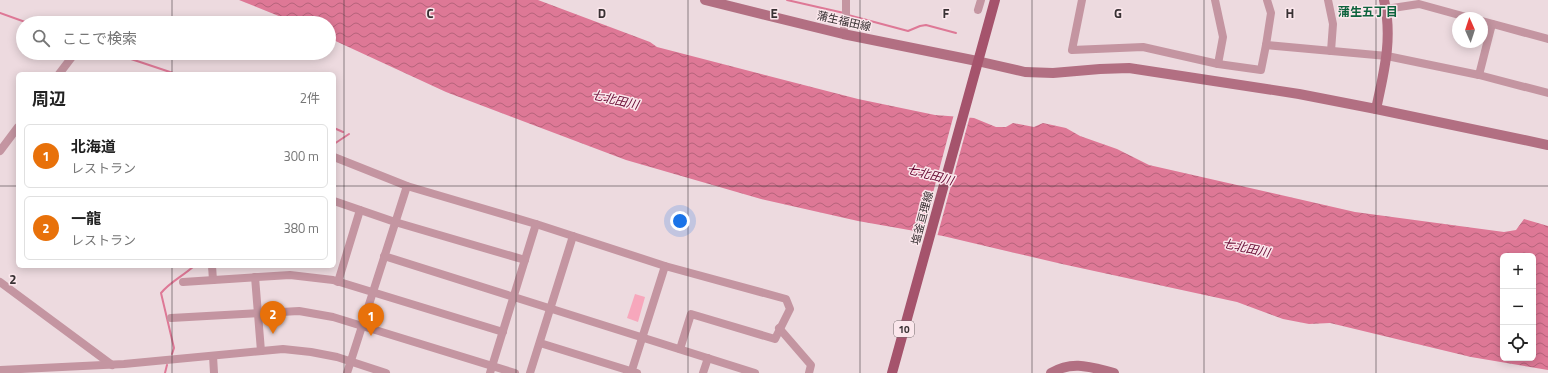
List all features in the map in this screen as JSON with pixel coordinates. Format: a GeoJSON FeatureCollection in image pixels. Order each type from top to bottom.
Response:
{"type":"FeatureCollection","features":[{"type":"Feature","properties":{"kind":"main road","name":"塩釜亘理線"},"geometry":{"type":"LineString","coordinates":[[892,373],[995,0]]}},
{"type":"Feature","properties":{"kind":"street","name":"蒲生福田線"},"geometry":{"type":"LineString","coordinates":[[706,0],[976,65],[1042,74],[1110,68],[1129,68],[1299,94],[1548,145]]}},
{"type":"Feature","properties":{"kind":"street"},"geometry":{"type":"LineString","coordinates":[[843,34],[846,18],[846,0]]}},
{"type":"Feature","properties":{"kind":"street"},"geometry":{"type":"LineString","coordinates":[[978,10],[981,0]]}},
{"type":"Feature","properties":{"kind":"street"},"geometry":{"type":"LineString","coordinates":[[1082,0],[1072,50],[1143,47],[1218,64],[1261,70],[1271,13],[1267,0]]}},
{"type":"Feature","properties":{"kind":"street"},"geometry":{"type":"LineString","coordinates":[[1215,0],[1223,37],[1218,64]]}},
{"type":"Feature","properties":{"kind":"street"},"geometry":{"type":"LineString","coordinates":[[1328,0],[1333,24],[1331,51]]}},
{"type":"Feature","properties":{"kind":"street"},"geometry":{"type":"LineString","coordinates":[[1376,109],[1387,56],[1388,26],[1385,4],[1419,4],[1452,13]]}},
{"type":"Feature","properties":{"kind":"street"},"geometry":{"type":"LineString","coordinates":[[1488,23],[1548,39]]}},
{"type":"Feature","properties":{"kind":"street"},"geometry":{"type":"LineString","coordinates":[[1479,75],[1492,24]]}},
{"type":"Feature","properties":{"kind":"street"},"geometry":{"type":"LineString","coordinates":[[1266,45],[1387,56],[1479,75],[1548,93]]}},
{"type":"Feature","properties":{"kind":"street"},"geometry":{"type":"LineString","coordinates":[[61,72],[70,60]]}},
{"type":"Feature","properties":{"kind":"street"},"geometry":{"type":"LineString","coordinates":[[0,151],[16,130]]}},
{"type":"Feature","properties":{"kind":"street"},"geometry":{"type":"LineString","coordinates":[[336,158],[407,186],[536,224],[665,266],[786,299],[790,309],[775,338],[691,314],[680,349]]}},
{"type":"Feature","properties":{"kind":"street"},"geometry":{"type":"LineString","coordinates":[[347,373],[407,186]]}},
{"type":"Feature","properties":{"kind":"street"},"geometry":{"type":"LineString","coordinates":[[336,202],[395,222],[525,260]]}},
{"type":"Feature","properties":{"kind":"street"},"geometry":{"type":"LineString","coordinates":[[338,282],[360,210]]}},
{"type":"Feature","properties":{"kind":"street"},"geometry":{"type":"LineString","coordinates":[[491,369],[536,224]]}},
{"type":"Feature","properties":{"kind":"street"},"geometry":{"type":"LineString","coordinates":[[530,373],[573,236]]}},
{"type":"Feature","properties":{"kind":"street"},"geometry":{"type":"LineString","coordinates":[[384,256],[755,373]]}},
{"type":"Feature","properties":{"kind":"street"},"geometry":{"type":"LineString","coordinates":[[540,343],[633,372],[642,337],[665,266]]}},
{"type":"Feature","properties":{"kind":"street"},"geometry":{"type":"LineString","coordinates":[[212,268],[213,280]]}},
{"type":"Feature","properties":{"kind":"street"},"geometry":{"type":"LineString","coordinates":[[183,282],[290,274],[338,282],[503,332]]}},
{"type":"Feature","properties":{"kind":"street"},"geometry":{"type":"LineString","coordinates":[[255,277],[261,351]]}},
{"type":"Feature","properties":{"kind":"street"},"geometry":{"type":"LineString","coordinates":[[0,282],[112,365]]}},
{"type":"Feature","properties":{"kind":"street"},"geometry":{"type":"LineString","coordinates":[[171,318],[299,311],[332,317],[491,369],[515,373]]}},
{"type":"Feature","properties":{"kind":"street"},"geometry":{"type":"LineString","coordinates":[[779,328],[811,365],[809,373]]}},
{"type":"Feature","properties":{"kind":"street"},"geometry":{"type":"LineString","coordinates":[[0,370],[112,365],[283,349],[311,352],[386,373]]}},
{"type":"Feature","properties":{"kind":"street"},"geometry":{"type":"LineString","coordinates":[[213,356],[214,373]]}},
{"type":"Feature","properties":{"kind":"street"},"geometry":{"type":"LineString","coordinates":[[703,373],[708,358]]}},
{"type":"Feature","properties":{"kind":"street"},"geometry":{"type":"LineString","coordinates":[[1051,373],[1058,369],[1073,365],[1114,373]]}},
{"type":"Feature","properties":{"kind":"shaded area"},"geometry":{"type":"Polygon","coordinates":[[[635,294],[645,297],[638,322],[627,318],[635,294]]]}},
{"type":"Feature","properties":{"kind":"water","name":"七北田川"},"geometry":{"type":"Polygon","coordinates":[[[239,0],[538,0],[650,42],[657,47],[858,99],[935,115],[974,118],[996,127],[1006,127],[1013,123],[1034,127],[1043,123],[1066,128],[1080,136],[1117,149],[1149,165],[1355,212],[1504,232],[1516,230],[1524,219],[1548,226],[1548,370],[1471,357],[1330,323],[1309,324],[1283,319],[1237,302],[1062,264],[943,236],[858,221],[761,199],[626,160],[446,92],[336,41],[336,16],[279,16],[239,0]]]}},
{"type":"Feature","properties":{"kind":"pier"},"geometry":{"type":"Polygon","coordinates":[[[954,114],[970,116],[937,237],[922,234],[954,114]]]}},
{"type":"Feature","properties":{"kind":"waterway"},"geometry":{"type":"LineString","coordinates":[[787,0],[844,13]]}},
{"type":"Feature","properties":{"kind":"waterway"},"geometry":{"type":"LineString","coordinates":[[0,13],[16,19]]}},
{"type":"Feature","properties":{"kind":"waterway"},"geometry":{"type":"LineString","coordinates":[[848,15],[908,31],[926,25],[956,33]]}},
{"type":"Feature","properties":{"kind":"waterway"},"geometry":{"type":"LineString","coordinates":[[134,60],[170,72]]}},
{"type":"Feature","properties":{"kind":"waterway"},"geometry":{"type":"LineString","coordinates":[[336,129],[343,132]]}},
{"type":"Feature","properties":{"kind":"waterway"},"geometry":{"type":"LineString","coordinates":[[336,143],[349,134]]}},
{"type":"Feature","properties":{"kind":"waterway"},"geometry":{"type":"LineString","coordinates":[[172,354],[174,348],[161,293],[191,268]]}},
{"type":"Feature","properties":{"kind":"waterway"},"geometry":{"type":"LineString","coordinates":[[165,373],[167,365]]}},
{"type":"Feature","properties":{"kind":"place","name":"一龍"},"geometry":{"type":"Point","coordinates":[273,334]}},
{"type":"Feature","properties":{"kind":"place","name":"北海道"},"geometry":{"type":"Point","coordinates":[371,336]}},
{"type":"Feature","properties":{"kind":"district","name":"蒲生五丁目"},"geometry":{"type":"Point","coordinates":[1368,12]}}]}
